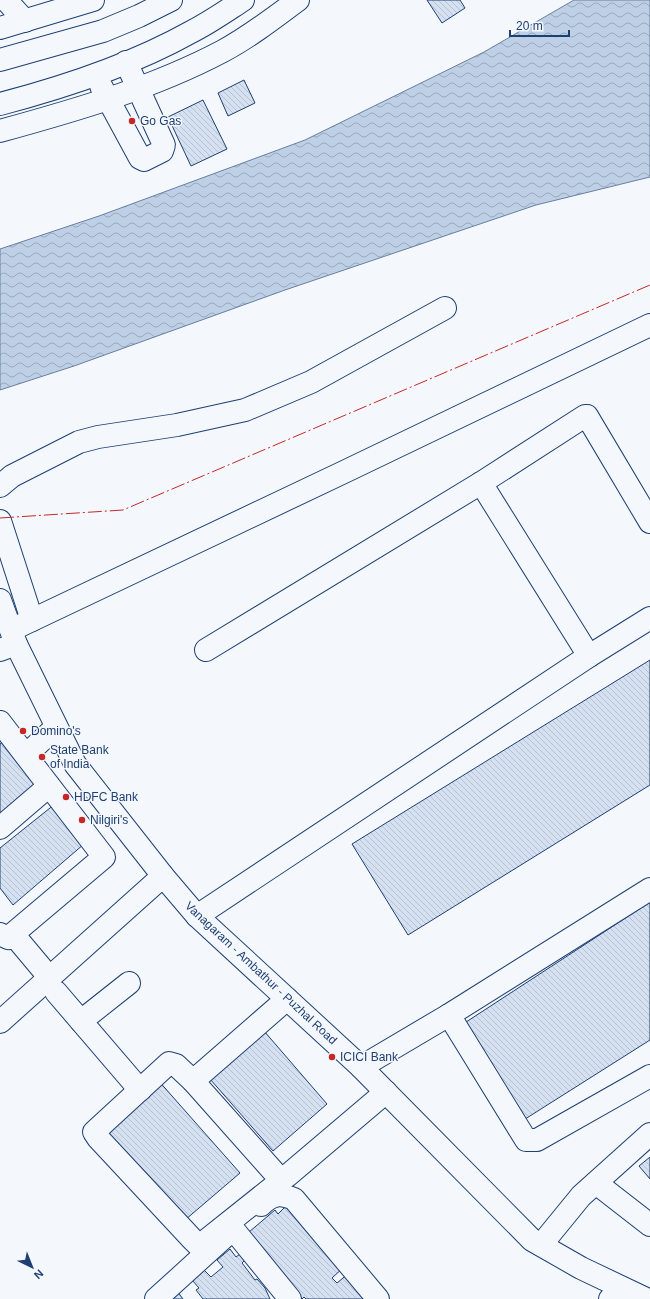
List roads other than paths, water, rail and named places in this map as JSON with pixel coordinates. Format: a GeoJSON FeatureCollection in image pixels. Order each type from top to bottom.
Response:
{"type":"FeatureCollection","features":[{"type":"Feature","properties":{"kind":"main road"},"geometry":{"type":"LineString","coordinates":[[6,0],[25,21]]}},
{"type":"Feature","properties":{"kind":"main road"},"geometry":{"type":"LineString","coordinates":[[0,28],[93,0]]}},
{"type":"Feature","properties":{"kind":"main road"},"geometry":{"type":"LineString","coordinates":[[0,60],[103,31],[139,16],[170,0]]}},
{"type":"Feature","properties":{"kind":"main road"},"geometry":{"type":"LineString","coordinates":[[0,104],[29,97],[95,75],[126,62],[191,32],[243,0]]}},
{"type":"Feature","properties":{"kind":"main road"},"geometry":{"type":"LineString","coordinates":[[0,131],[107,99],[192,66],[224,51],[260,28],[298,0]]}},
{"type":"Feature","properties":{"kind":"main road"},"geometry":{"type":"LineString","coordinates":[[95,75],[140,158],[147,160],[162,151],[164,145],[126,62]]}},
{"type":"Feature","properties":{"kind":"main road"},"geometry":{"type":"LineString","coordinates":[[0,486],[12,476],[79,442],[98,436],[177,425],[245,410],[311,382],[446,308]]}},
{"type":"Feature","properties":{"kind":"main road"},"geometry":{"type":"LineString","coordinates":[[6,627],[32,620],[650,325]]}},
{"type":"Feature","properties":{"kind":"main road"},"geometry":{"type":"LineString","coordinates":[[206,650],[481,483],[587,416],[650,522]]}},
{"type":"Feature","properties":{"kind":"main road"},"geometry":{"type":"LineString","coordinates":[[481,483],[589,656]]}},
{"type":"Feature","properties":{"kind":"main road"},"geometry":{"type":"LineString","coordinates":[[0,521],[32,620]]}},
{"type":"Feature","properties":{"kind":"main road"},"geometry":{"type":"LineString","coordinates":[[197,916],[589,656],[650,618]]}},
{"type":"Feature","properties":{"kind":"main road","name":"Vanagaram - Ambathur - Puzhal Road"},"geometry":{"type":"LineString","coordinates":[[6,627],[75,764],[163,876],[197,916],[386,1092],[532,1240],[629,1296]]}},
{"type":"Feature","properties":{"kind":"main road"},"geometry":{"type":"LineString","coordinates":[[1,724],[104,857],[7,934],[53,985],[81,1022],[140,1090]]}},
{"type":"Feature","properties":{"kind":"main road"},"geometry":{"type":"LineString","coordinates":[[26,755],[56,727]]}},
{"type":"Feature","properties":{"kind":"main road"},"geometry":{"type":"LineString","coordinates":[[0,828],[49,786]]}},
{"type":"Feature","properties":{"kind":"main road"},"geometry":{"type":"LineString","coordinates":[[0,1022],[53,985],[163,876]]}},
{"type":"Feature","properties":{"kind":"main road"},"geometry":{"type":"LineString","coordinates":[[361,1068],[449,1015],[650,889]]}},
{"type":"Feature","properties":{"kind":"main road"},"geometry":{"type":"LineString","coordinates":[[81,1022],[129,983]]}},
{"type":"Feature","properties":{"kind":"main road"},"geometry":{"type":"LineString","coordinates":[[193,1081],[287,999]]}},
{"type":"Feature","properties":{"kind":"main road"},"geometry":{"type":"LineString","coordinates":[[449,1015],[526,1140],[537,1140],[650,1076]]}},
{"type":"Feature","properties":{"kind":"main road"},"geometry":{"type":"LineString","coordinates":[[281,1180],[193,1081],[176,1065],[168,1064],[94,1132],[95,1135],[197,1244],[202,1244],[281,1180],[386,1092]]}},
{"type":"Feature","properties":{"kind":"main road"},"geometry":{"type":"LineString","coordinates":[[540,1245],[581,1196],[650,1134]]}},
{"type":"Feature","properties":{"kind":"main road"},"geometry":{"type":"LineString","coordinates":[[596,1183],[650,1225]]}},
{"type":"Feature","properties":{"kind":"main road"},"geometry":{"type":"LineString","coordinates":[[156,1299],[233,1229],[274,1195],[286,1196],[294,1199],[378,1299]]}},
{"type":"Feature","properties":{"kind":"main road"},"geometry":{"type":"LineString","coordinates":[[233,1229],[290,1299]]}},
{"type":"Feature","properties":{"kind":"water"},"geometry":{"type":"Polygon","coordinates":[[[574,0],[650,0],[650,177],[536,205],[285,290],[74,366],[0,390],[0,249],[99,216],[305,140],[484,52],[574,0]]]}},
{"type":"Feature","properties":{"kind":"place","name":"Go Gas"},"geometry":{"type":"Point","coordinates":[132,121]}},
{"type":"Feature","properties":{"kind":"place","name":"Domino's"},"geometry":{"type":"Point","coordinates":[23,731]}},
{"type":"Feature","properties":{"kind":"place","name":"State Bank of India"},"geometry":{"type":"Point","coordinates":[42,757]}},
{"type":"Feature","properties":{"kind":"place","name":"HDFC Bank"},"geometry":{"type":"Point","coordinates":[66,797]}},
{"type":"Feature","properties":{"kind":"place","name":"Nilgiri's"},"geometry":{"type":"Point","coordinates":[82,820]}},
{"type":"Feature","properties":{"kind":"place","name":"ICICI Bank"},"geometry":{"type":"Point","coordinates":[332,1057]}}]}
